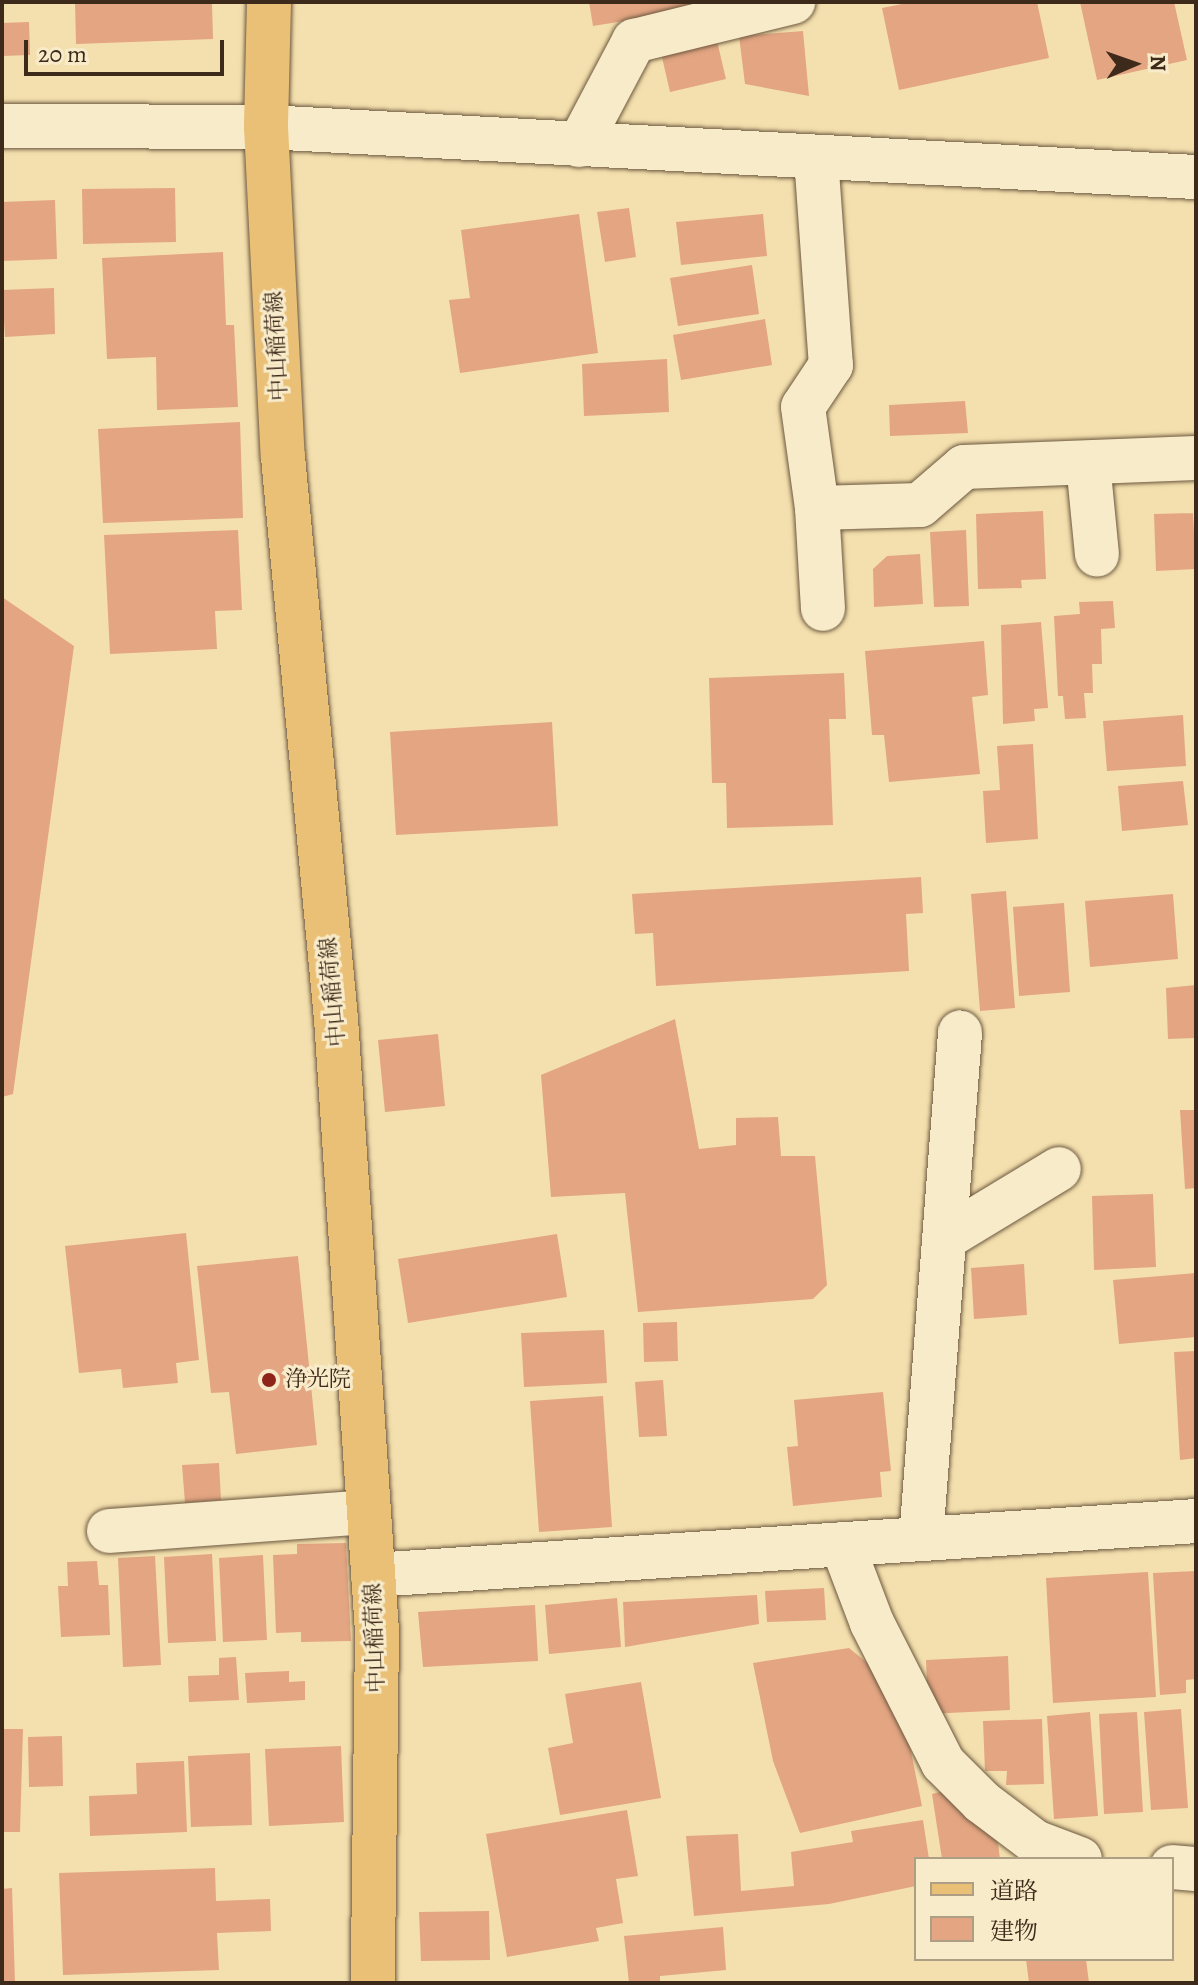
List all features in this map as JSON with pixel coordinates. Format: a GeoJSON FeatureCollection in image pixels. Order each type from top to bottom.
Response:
{"type":"FeatureCollection","features":[{"type":"Feature","properties":{"kind":"main road","name":"中山稲荷線"},"geometry":{"type":"LineString","coordinates":[[269,2],[266,127],[283,457],[336,1019],[377,1632],[373,1983]]}},
{"type":"Feature","properties":{"kind":"street"},"geometry":{"type":"LineString","coordinates":[[579,145],[634,41],[793,2]]}},
{"type":"Feature","properties":{"kind":"street"},"geometry":{"type":"LineString","coordinates":[[2,126],[266,127],[1196,177]]}},
{"type":"Feature","properties":{"kind":"street"},"geometry":{"type":"LineString","coordinates":[[816,157],[831,365],[803,407],[817,508],[823,609]]}},
{"type":"Feature","properties":{"kind":"street"},"geometry":{"type":"LineString","coordinates":[[817,508],[920,505],[964,467],[1196,458]]}},
{"type":"Feature","properties":{"kind":"street"},"geometry":{"type":"LineString","coordinates":[[1088,463],[1097,555]]}},
{"type":"Feature","properties":{"kind":"street"},"geometry":{"type":"LineString","coordinates":[[921,1539],[960,1033]]}},
{"type":"Feature","properties":{"kind":"street"},"geometry":{"type":"LineString","coordinates":[[945,1238],[1059,1169]]}},
{"type":"Feature","properties":{"kind":"street"},"geometry":{"type":"LineString","coordinates":[[109,1531],[368,1512]]}},
{"type":"Feature","properties":{"kind":"street"},"geometry":{"type":"LineString","coordinates":[[373,1575],[1196,1521]]}},
{"type":"Feature","properties":{"kind":"street"},"geometry":{"type":"LineString","coordinates":[[842,1544],[872,1623],[943,1763],[982,1802],[1035,1842],[1075,1857]]}},
{"type":"Feature","properties":{"kind":"street"},"geometry":{"type":"LineString","coordinates":[[1174,1867],[1196,1869]]}},
{"type":"Feature","properties":{"kind":"building"},"geometry":{"type":"Polygon","coordinates":[[[75,2],[212,2],[213,39],[76,44],[75,2]]]}},
{"type":"Feature","properties":{"kind":"building"},"geometry":{"type":"Polygon","coordinates":[[[589,2],[729,2],[729,4],[593,26],[589,2]]]}},
{"type":"Feature","properties":{"kind":"building"},"geometry":{"type":"Polygon","coordinates":[[[912,2],[1037,2],[1049,58],[899,90],[882,8],[912,2]]]}},
{"type":"Feature","properties":{"kind":"building"},"geometry":{"type":"Polygon","coordinates":[[[1080,2],[1174,2],[1187,60],[1097,80],[1080,2]]]}},
{"type":"Feature","properties":{"kind":"building"},"geometry":{"type":"Polygon","coordinates":[[[29,22],[30,55],[2,56],[2,23],[29,22]]]}},
{"type":"Feature","properties":{"kind":"building"},"geometry":{"type":"Polygon","coordinates":[[[803,31],[809,96],[745,84],[739,36],[803,31]]]}},
{"type":"Feature","properties":{"kind":"building"},"geometry":{"type":"Polygon","coordinates":[[[717,41],[726,79],[670,92],[661,53],[717,41]]]}},
{"type":"Feature","properties":{"kind":"building"},"geometry":{"type":"Polygon","coordinates":[[[175,188],[176,242],[83,244],[82,189],[175,188]]]}},
{"type":"Feature","properties":{"kind":"building"},"geometry":{"type":"Polygon","coordinates":[[[55,200],[57,259],[2,261],[2,202],[55,200]]]}},
{"type":"Feature","properties":{"kind":"building"},"geometry":{"type":"Polygon","coordinates":[[[629,208],[636,257],[605,262],[597,212],[629,208]]]}},
{"type":"Feature","properties":{"kind":"building"},"geometry":{"type":"Polygon","coordinates":[[[579,214],[598,353],[460,373],[449,300],[470,298],[461,230],[579,214]]]}},
{"type":"Feature","properties":{"kind":"building"},"geometry":{"type":"Polygon","coordinates":[[[763,214],[767,256],[681,265],[676,222],[763,214]]]}},
{"type":"Feature","properties":{"kind":"building"},"geometry":{"type":"Polygon","coordinates":[[[223,252],[226,325],[234,325],[238,407],[157,410],[156,357],[107,359],[102,258],[223,252]]]}},
{"type":"Feature","properties":{"kind":"building"},"geometry":{"type":"Polygon","coordinates":[[[752,265],[759,314],[678,326],[670,278],[752,265]]]}},
{"type":"Feature","properties":{"kind":"building"},"geometry":{"type":"Polygon","coordinates":[[[54,288],[55,334],[5,337],[2,290],[54,288]]]}},
{"type":"Feature","properties":{"kind":"building"},"geometry":{"type":"Polygon","coordinates":[[[765,319],[772,365],[681,380],[673,335],[765,319]]]}},
{"type":"Feature","properties":{"kind":"building"},"geometry":{"type":"Polygon","coordinates":[[[667,359],[669,412],[584,416],[582,364],[667,359]]]}},
{"type":"Feature","properties":{"kind":"building"},"geometry":{"type":"Polygon","coordinates":[[[965,401],[968,433],[890,436],[889,405],[965,401]]]}},
{"type":"Feature","properties":{"kind":"building"},"geometry":{"type":"Polygon","coordinates":[[[240,422],[243,518],[103,523],[98,429],[240,422]]]}},
{"type":"Feature","properties":{"kind":"building"},"geometry":{"type":"Polygon","coordinates":[[[1043,511],[1046,579],[1021,580],[1022,588],[978,589],[976,514],[1043,511]]]}},
{"type":"Feature","properties":{"kind":"building"},"geometry":{"type":"Polygon","coordinates":[[[1193,513],[1196,569],[1156,571],[1154,514],[1193,513]]]}},
{"type":"Feature","properties":{"kind":"building"},"geometry":{"type":"Polygon","coordinates":[[[238,530],[242,610],[215,611],[217,649],[110,654],[104,535],[238,530]]]}},
{"type":"Feature","properties":{"kind":"building"},"geometry":{"type":"Polygon","coordinates":[[[966,530],[969,606],[934,607],[930,532],[966,530]]]}},
{"type":"Feature","properties":{"kind":"building"},"geometry":{"type":"Polygon","coordinates":[[[920,554],[923,604],[874,607],[873,569],[887,556],[920,554]]]}},
{"type":"Feature","properties":{"kind":"building"},"geometry":{"type":"Polygon","coordinates":[[[2,597],[74,646],[13,1094],[2,1097],[2,597]]]}},
{"type":"Feature","properties":{"kind":"building"},"geometry":{"type":"Polygon","coordinates":[[[1113,601],[1115,628],[1101,629],[1102,664],[1092,664],[1093,693],[1084,693],[1086,718],[1065,719],[1063,696],[1058,696],[1054,616],[1080,614],[1079,602],[1113,601]]]}},
{"type":"Feature","properties":{"kind":"building"},"geometry":{"type":"Polygon","coordinates":[[[1041,622],[1048,708],[1034,709],[1035,721],[1003,724],[1001,625],[1041,622]]]}},
{"type":"Feature","properties":{"kind":"building"},"geometry":{"type":"Polygon","coordinates":[[[984,641],[988,695],[972,697],[980,774],[889,782],[884,735],[872,735],[865,651],[984,641]]]}},
{"type":"Feature","properties":{"kind":"building"},"geometry":{"type":"Polygon","coordinates":[[[844,673],[846,719],[829,719],[833,825],[727,828],[726,783],[712,783],[709,678],[844,673]]]}},
{"type":"Feature","properties":{"kind":"building"},"geometry":{"type":"Polygon","coordinates":[[[1183,715],[1186,766],[1107,771],[1103,721],[1183,715]]]}},
{"type":"Feature","properties":{"kind":"building"},"geometry":{"type":"Polygon","coordinates":[[[552,722],[558,826],[396,835],[390,732],[552,722]]]}},
{"type":"Feature","properties":{"kind":"building"},"geometry":{"type":"Polygon","coordinates":[[[1033,744],[1038,839],[986,843],[983,791],[1000,790],[997,746],[1033,744]]]}},
{"type":"Feature","properties":{"kind":"building"},"geometry":{"type":"Polygon","coordinates":[[[1183,781],[1188,825],[1122,831],[1118,786],[1183,781]]]}},
{"type":"Feature","properties":{"kind":"building"},"geometry":{"type":"Polygon","coordinates":[[[921,877],[923,913],[906,914],[909,971],[656,986],[653,933],[635,934],[632,894],[921,877]]]}},
{"type":"Feature","properties":{"kind":"building"},"geometry":{"type":"Polygon","coordinates":[[[1006,891],[1015,1008],[980,1011],[971,894],[1006,891]]]}},
{"type":"Feature","properties":{"kind":"building"},"geometry":{"type":"Polygon","coordinates":[[[1173,894],[1178,959],[1090,967],[1085,901],[1173,894]]]}},
{"type":"Feature","properties":{"kind":"building"},"geometry":{"type":"Polygon","coordinates":[[[1064,903],[1070,992],[1019,996],[1013,907],[1064,903]]]}},
{"type":"Feature","properties":{"kind":"building"},"geometry":{"type":"Polygon","coordinates":[[[1196,985],[1196,1038],[1168,1039],[1166,988],[1196,985]]]}},
{"type":"Feature","properties":{"kind":"building"},"geometry":{"type":"Polygon","coordinates":[[[675,1019],[699,1149],[736,1145],[736,1118],[778,1117],[781,1156],[815,1156],[827,1285],[813,1299],[638,1312],[625,1193],[551,1197],[541,1075],[675,1019]]]}},
{"type":"Feature","properties":{"kind":"building"},"geometry":{"type":"Polygon","coordinates":[[[438,1034],[445,1106],[385,1112],[378,1040],[438,1034]]]}},
{"type":"Feature","properties":{"kind":"building"},"geometry":{"type":"Polygon","coordinates":[[[1180,1110],[1196,1110],[1196,1188],[1185,1189],[1180,1110]]]}},
{"type":"Feature","properties":{"kind":"building"},"geometry":{"type":"Polygon","coordinates":[[[1153,1194],[1156,1267],[1094,1270],[1092,1196],[1153,1194]]]}},
{"type":"Feature","properties":{"kind":"building"},"geometry":{"type":"Polygon","coordinates":[[[186,1233],[199,1360],[176,1363],[178,1383],[123,1388],[121,1369],[79,1373],[65,1246],[186,1233]]]}},
{"type":"Feature","properties":{"kind":"building"},"geometry":{"type":"Polygon","coordinates":[[[557,1234],[567,1297],[408,1323],[398,1259],[557,1234]]]}},
{"type":"Feature","properties":{"kind":"building"},"geometry":{"type":"Polygon","coordinates":[[[298,1256],[317,1445],[236,1454],[229,1392],[211,1393],[197,1266],[298,1256]]]}},
{"type":"Feature","properties":{"kind":"building"},"geometry":{"type":"Polygon","coordinates":[[[1024,1264],[1027,1315],[974,1319],[971,1268],[1024,1264]]]}},
{"type":"Feature","properties":{"kind":"building"},"geometry":{"type":"Polygon","coordinates":[[[1196,1273],[1196,1337],[1119,1344],[1113,1280],[1196,1273]]]}},
{"type":"Feature","properties":{"kind":"building"},"geometry":{"type":"Polygon","coordinates":[[[677,1322],[678,1361],[644,1362],[643,1323],[677,1322]]]}},
{"type":"Feature","properties":{"kind":"building"},"geometry":{"type":"Polygon","coordinates":[[[604,1330],[607,1383],[524,1387],[521,1333],[604,1330]]]}},
{"type":"Feature","properties":{"kind":"building"},"geometry":{"type":"Polygon","coordinates":[[[1196,1351],[1196,1458],[1180,1460],[1174,1352],[1196,1351]]]}},
{"type":"Feature","properties":{"kind":"building"},"geometry":{"type":"Polygon","coordinates":[[[663,1380],[667,1436],[639,1437],[635,1382],[663,1380]]]}},
{"type":"Feature","properties":{"kind":"building"},"geometry":{"type":"Polygon","coordinates":[[[883,1392],[891,1471],[880,1472],[882,1497],[793,1506],[787,1447],[798,1446],[794,1400],[883,1392]]]}},
{"type":"Feature","properties":{"kind":"building"},"geometry":{"type":"Polygon","coordinates":[[[603,1396],[612,1527],[539,1532],[530,1401],[603,1396]]]}},
{"type":"Feature","properties":{"kind":"building"},"geometry":{"type":"Polygon","coordinates":[[[219,1463],[221,1500],[185,1503],[182,1465],[219,1463]]]}},
{"type":"Feature","properties":{"kind":"building"},"geometry":{"type":"Polygon","coordinates":[[[346,1543],[351,1641],[301,1642],[301,1632],[276,1633],[273,1555],[297,1554],[297,1544],[346,1543]]]}},
{"type":"Feature","properties":{"kind":"building"},"geometry":{"type":"Polygon","coordinates":[[[212,1554],[216,1641],[168,1643],[164,1557],[212,1554]]]}},
{"type":"Feature","properties":{"kind":"building"},"geometry":{"type":"Polygon","coordinates":[[[263,1555],[267,1640],[223,1642],[219,1558],[263,1555]]]}},
{"type":"Feature","properties":{"kind":"building"},"geometry":{"type":"Polygon","coordinates":[[[155,1556],[161,1665],[123,1667],[118,1558],[155,1556]]]}},
{"type":"Feature","properties":{"kind":"building"},"geometry":{"type":"Polygon","coordinates":[[[97,1561],[99,1585],[108,1585],[110,1635],[61,1637],[58,1586],[68,1586],[67,1562],[97,1561]]]}},
{"type":"Feature","properties":{"kind":"building"},"geometry":{"type":"Polygon","coordinates":[[[1196,1571],[1196,1679],[1186,1680],[1186,1693],[1160,1695],[1153,1573],[1196,1571]]]}},
{"type":"Feature","properties":{"kind":"building"},"geometry":{"type":"Polygon","coordinates":[[[1148,1572],[1156,1697],[1053,1703],[1046,1578],[1148,1572]]]}},
{"type":"Feature","properties":{"kind":"building"},"geometry":{"type":"Polygon","coordinates":[[[824,1588],[826,1620],[767,1622],[765,1591],[824,1588]]]}},
{"type":"Feature","properties":{"kind":"building"},"geometry":{"type":"Polygon","coordinates":[[[757,1595],[759,1624],[625,1647],[623,1602],[757,1595]]]}},
{"type":"Feature","properties":{"kind":"building"},"geometry":{"type":"Polygon","coordinates":[[[617,1598],[621,1647],[549,1654],[545,1605],[617,1598]]]}},
{"type":"Feature","properties":{"kind":"building"},"geometry":{"type":"Polygon","coordinates":[[[535,1605],[538,1661],[423,1667],[418,1612],[535,1605]]]}},
{"type":"Feature","properties":{"kind":"building"},"geometry":{"type":"Polygon","coordinates":[[[849,1648],[877,1671],[909,1742],[922,1806],[800,1833],[773,1761],[753,1663],[849,1648]]]}},
{"type":"Feature","properties":{"kind":"building"},"geometry":{"type":"Polygon","coordinates":[[[1008,1656],[1010,1710],[928,1714],[926,1660],[1008,1656]]]}},
{"type":"Feature","properties":{"kind":"building"},"geometry":{"type":"Polygon","coordinates":[[[236,1657],[239,1700],[189,1702],[188,1676],[219,1675],[219,1658],[236,1657]]]}},
{"type":"Feature","properties":{"kind":"building"},"geometry":{"type":"Polygon","coordinates":[[[289,1671],[289,1682],[305,1681],[305,1700],[247,1703],[245,1673],[289,1671]]]}},
{"type":"Feature","properties":{"kind":"building"},"geometry":{"type":"Polygon","coordinates":[[[641,1682],[661,1798],[560,1815],[548,1748],[573,1743],[565,1694],[641,1682]]]}},
{"type":"Feature","properties":{"kind":"building"},"geometry":{"type":"Polygon","coordinates":[[[1181,1709],[1188,1808],[1151,1810],[1144,1712],[1181,1709]]]}},
{"type":"Feature","properties":{"kind":"building"},"geometry":{"type":"Polygon","coordinates":[[[1090,1712],[1098,1816],[1054,1819],[1047,1716],[1090,1712]]]}},
{"type":"Feature","properties":{"kind":"building"},"geometry":{"type":"Polygon","coordinates":[[[1137,1712],[1143,1812],[1104,1814],[1099,1714],[1137,1712]]]}},
{"type":"Feature","properties":{"kind":"building"},"geometry":{"type":"Polygon","coordinates":[[[1042,1719],[1044,1784],[1006,1785],[1007,1771],[985,1771],[983,1721],[1042,1719]]]}},
{"type":"Feature","properties":{"kind":"building"},"geometry":{"type":"Polygon","coordinates":[[[2,1729],[23,1729],[20,1832],[2,1832],[2,1729]]]}},
{"type":"Feature","properties":{"kind":"building"},"geometry":{"type":"Polygon","coordinates":[[[62,1736],[63,1786],[29,1787],[28,1737],[62,1736]]]}},
{"type":"Feature","properties":{"kind":"building"},"geometry":{"type":"Polygon","coordinates":[[[341,1746],[344,1822],[269,1826],[265,1749],[341,1746]]]}},
{"type":"Feature","properties":{"kind":"building"},"geometry":{"type":"Polygon","coordinates":[[[250,1753],[252,1825],[191,1827],[188,1756],[250,1753]]]}},
{"type":"Feature","properties":{"kind":"building"},"geometry":{"type":"Polygon","coordinates":[[[184,1761],[187,1832],[90,1836],[89,1796],[137,1794],[136,1763],[184,1761]]]}},
{"type":"Feature","properties":{"kind":"building"},"geometry":{"type":"Polygon","coordinates":[[[948,1790],[998,1843],[1000,1857],[942,1857],[932,1794],[948,1790]]]}},
{"type":"Feature","properties":{"kind":"building"},"geometry":{"type":"Polygon","coordinates":[[[627,1810],[638,1876],[616,1879],[623,1923],[596,1928],[599,1941],[507,1957],[486,1834],[627,1810]]]}},
{"type":"Feature","properties":{"kind":"building"},"geometry":{"type":"Polygon","coordinates":[[[923,1820],[929,1857],[914,1857],[914,1886],[829,1904],[694,1916],[686,1836],[738,1834],[741,1891],[794,1886],[791,1852],[853,1842],[851,1831],[923,1820]]]}},
{"type":"Feature","properties":{"kind":"building"},"geometry":{"type":"Polygon","coordinates":[[[215,1868],[216,1901],[270,1899],[271,1931],[217,1933],[219,1970],[63,1975],[59,1873],[215,1868]]]}},
{"type":"Feature","properties":{"kind":"building"},"geometry":{"type":"Polygon","coordinates":[[[12,1888],[15,1983],[2,1983],[2,1889],[12,1888]]]}},
{"type":"Feature","properties":{"kind":"building"},"geometry":{"type":"Polygon","coordinates":[[[489,1911],[490,1960],[421,1961],[419,1912],[489,1911]]]}},
{"type":"Feature","properties":{"kind":"building"},"geometry":{"type":"Polygon","coordinates":[[[723,1927],[726,1970],[660,1976],[660,1983],[629,1983],[624,1936],[723,1927]]]}},
{"type":"Feature","properties":{"kind":"building"},"geometry":{"type":"Polygon","coordinates":[[[1026,1961],[1086,1961],[1089,1983],[1029,1983],[1026,1961]]]}},
{"type":"Feature","properties":{"kind":"place","name":"浄光院"},"geometry":{"type":"Point","coordinates":[269,1380]}}]}
